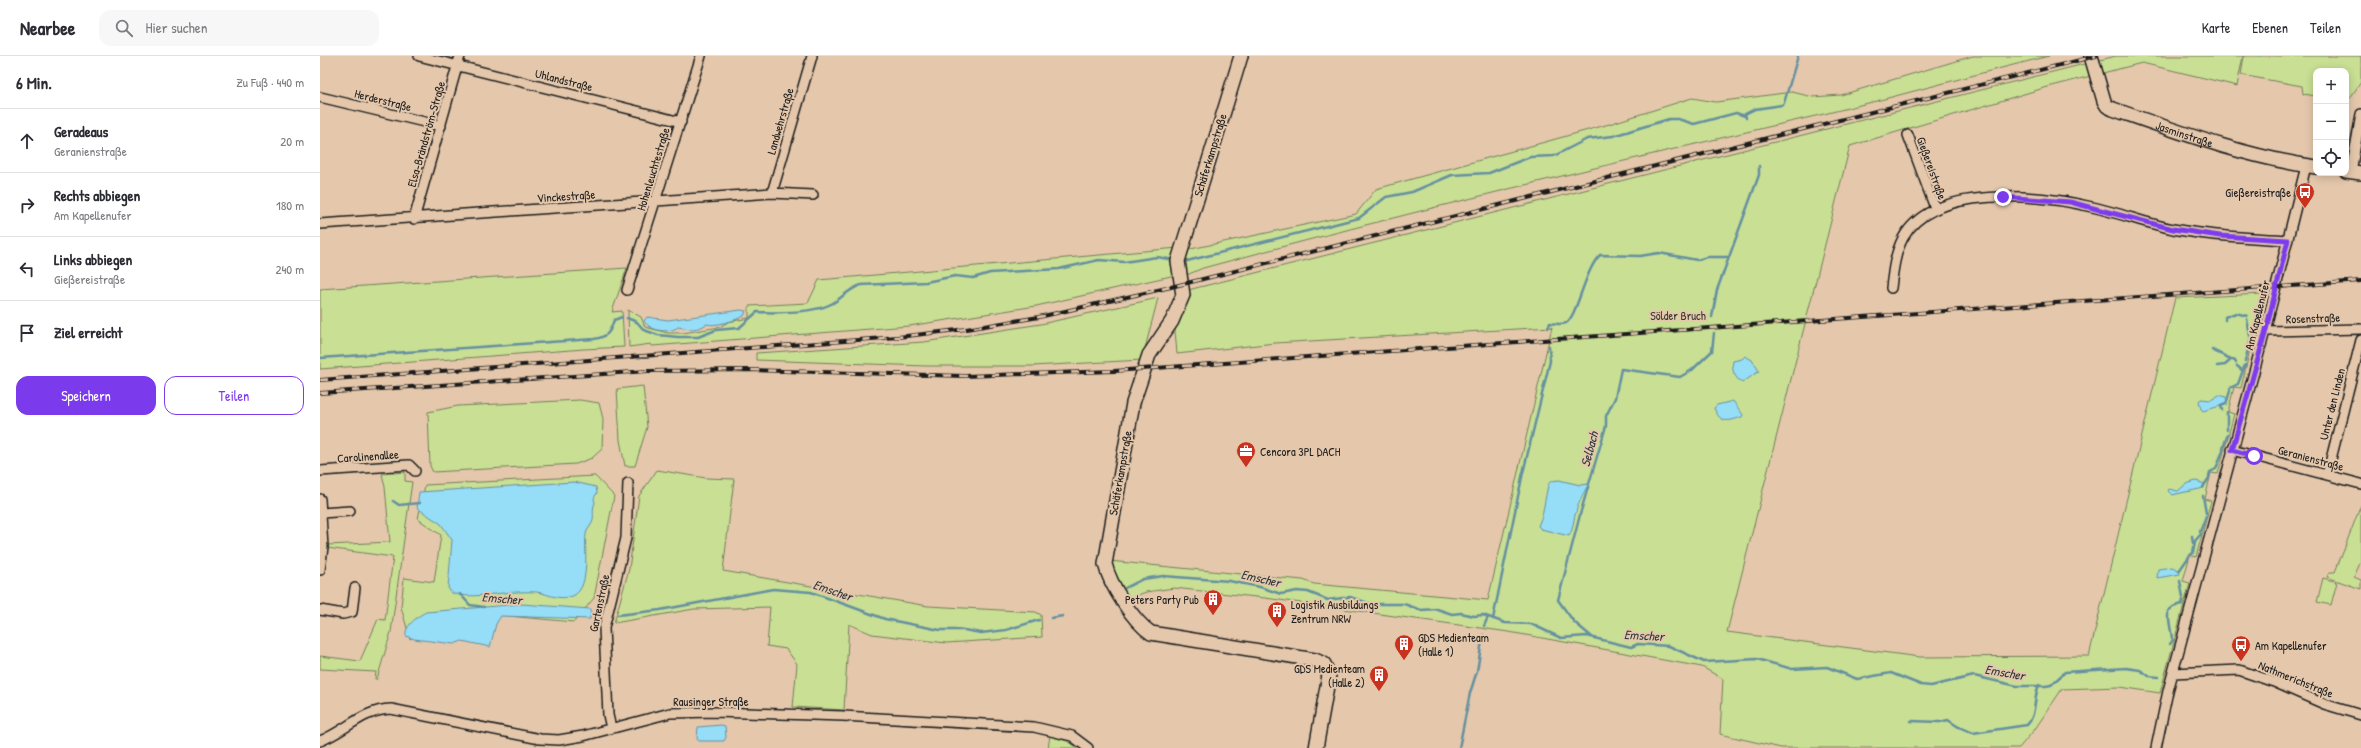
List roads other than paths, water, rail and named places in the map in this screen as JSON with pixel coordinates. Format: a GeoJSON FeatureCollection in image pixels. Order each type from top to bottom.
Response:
{"type":"FeatureCollection","features":[{"type":"Feature","properties":{"kind":"street","name":"Uhlandstraße"},"geometry":{"type":"LineString","coordinates":[[419,56],[681,122]]}},
{"type":"Feature","properties":{"kind":"street","name":"Elsa-Brändström-Straße"},"geometry":{"type":"LineString","coordinates":[[414,219],[460,56]]}},
{"type":"Feature","properties":{"kind":"street","name":"Hohenleuchtestraße"},"geometry":{"type":"LineString","coordinates":[[627,290],[701,56]]}},
{"type":"Feature","properties":{"kind":"street","name":"Landwehrstraße"},"geometry":{"type":"LineString","coordinates":[[772,193],[812,56]]}},
{"type":"Feature","properties":{"kind":"street","name":"Schäferkampstraße"},"geometry":{"type":"LineString","coordinates":[[1241,56],[1178,261],[1183,296],[1172,321],[1149,355],[1133,403],[1105,564],[1113,585],[1127,607],[1139,623],[1151,633],[1315,660],[1324,664],[1329,675],[1316,748]]}},
{"type":"Feature","properties":{"kind":"street","name":"Jasminstraße"},"geometry":{"type":"LineString","coordinates":[[2091,56],[2104,101],[2113,110],[2190,136],[2256,155],[2311,166]]}},
{"type":"Feature","properties":{"kind":"street","name":"Herderstraße"},"geometry":{"type":"LineString","coordinates":[[320,97],[441,126]]}},
{"type":"Feature","properties":{"kind":"street"},"geometry":{"type":"LineString","coordinates":[[2353,172],[2361,114]]}},
{"type":"Feature","properties":{"kind":"street","name":"Gießereistraße"},"geometry":{"type":"LineString","coordinates":[[1908,135],[1935,208]]}},
{"type":"Feature","properties":{"kind":"street","name":"Am Kapellenufer"},"geometry":{"type":"LineString","coordinates":[[2156,748],[2173,673],[2232,450],[2266,331],[2288,240],[2311,166]]}},
{"type":"Feature","properties":{"kind":"street","name":"Vinckestraße"},"geometry":{"type":"LineString","coordinates":[[320,224],[414,219],[772,193],[814,195]]}},
{"type":"Feature","properties":{"kind":"street","name":"Gießereistraße"},"geometry":{"type":"LineString","coordinates":[[1891,288],[1897,253],[1902,238],[1915,222],[1935,208],[1952,203],[1989,198],[2043,199],[2091,207],[2173,229],[2220,236],[2288,240]]}},
{"type":"Feature","properties":{"kind":"street","name":"Rosenstraße"},"geometry":{"type":"LineString","coordinates":[[2266,331],[2361,328]]}},
{"type":"Feature","properties":{"kind":"street","name":"Unter den Linden"},"geometry":{"type":"LineString","coordinates":[[2327,475],[2361,340]]}},
{"type":"Feature","properties":{"kind":"street","name":"Geranienstraße"},"geometry":{"type":"LineString","coordinates":[[2232,450],[2361,484]]}},
{"type":"Feature","properties":{"kind":"street","name":"Carolinenallee"},"geometry":{"type":"LineString","coordinates":[[320,471],[409,465],[415,471]]}},
{"type":"Feature","properties":{"kind":"street","name":"Gartenstraße"},"geometry":{"type":"LineString","coordinates":[[611,728],[608,715],[604,628],[626,538],[628,483]]}},
{"type":"Feature","properties":{"kind":"street"},"geometry":{"type":"LineString","coordinates":[[320,499],[323,548],[320,570]]}},
{"type":"Feature","properties":{"kind":"street"},"geometry":{"type":"LineString","coordinates":[[321,513],[350,511]]}},
{"type":"Feature","properties":{"kind":"street"},"geometry":{"type":"LineString","coordinates":[[320,610],[343,614],[352,612],[355,588]]}},
{"type":"Feature","properties":{"kind":"street","name":"Nathmerichstraße"},"geometry":{"type":"LineString","coordinates":[[2173,673],[2239,670],[2264,678],[2324,704],[2361,715]]}},
{"type":"Feature","properties":{"kind":"street","name":"Rausinger Straße"},"geometry":{"type":"LineString","coordinates":[[320,741],[345,729],[369,712],[379,709],[391,709],[540,740],[560,740],[650,717],[682,712],[843,716],[1046,729],[1072,736],[1088,748]]}},
{"type":"Feature","properties":{"kind":"water"},"geometry":{"type":"Polygon","coordinates":[[[741,310],[746,311],[744,316],[740,318],[720,324],[707,324],[696,329],[678,327],[665,331],[655,329],[644,321],[647,317],[668,320],[741,310]]]}},
{"type":"Feature","properties":{"kind":"water"},"geometry":{"type":"Polygon","coordinates":[[[1745,356],[1752,360],[1759,371],[1742,383],[1734,374],[1733,361],[1742,359],[1745,356]]]}},
{"type":"Feature","properties":{"kind":"water"},"geometry":{"type":"Polygon","coordinates":[[[2219,395],[2226,397],[2227,404],[2203,411],[2201,409],[2199,401],[2201,399],[2211,400],[2219,395]]]}},
{"type":"Feature","properties":{"kind":"water"},"geometry":{"type":"Polygon","coordinates":[[[1733,401],[1743,415],[1742,417],[1726,420],[1720,417],[1714,408],[1717,405],[1733,401]]]}},
{"type":"Feature","properties":{"kind":"water"},"geometry":{"type":"Polygon","coordinates":[[[1559,480],[1580,485],[1589,484],[1583,493],[1569,536],[1541,529],[1538,526],[1542,516],[1548,485],[1551,481],[1559,480]]]}},
{"type":"Feature","properties":{"kind":"water"},"geometry":{"type":"Polygon","coordinates":[[[2196,481],[2205,484],[2204,488],[2172,495],[2168,491],[2169,489],[2178,491],[2186,484],[2196,481]]]}},
{"type":"Feature","properties":{"kind":"water"},"geometry":{"type":"Polygon","coordinates":[[[574,482],[596,487],[597,493],[594,498],[595,503],[592,522],[586,534],[584,580],[581,588],[576,594],[562,598],[539,592],[510,592],[475,596],[452,593],[448,588],[452,540],[441,524],[417,508],[419,492],[574,482]]]}},
{"type":"Feature","properties":{"kind":"water"},"geometry":{"type":"Polygon","coordinates":[[[2172,567],[2179,570],[2180,574],[2157,578],[2158,569],[2172,567]]]}},
{"type":"Feature","properties":{"kind":"water"},"geometry":{"type":"Polygon","coordinates":[[[521,604],[591,609],[590,619],[501,616],[496,624],[490,647],[462,641],[454,644],[414,639],[406,636],[409,625],[426,612],[521,604]]]}},
{"type":"Feature","properties":{"kind":"water"},"geometry":{"type":"Polygon","coordinates":[[[725,726],[726,737],[724,741],[699,741],[697,739],[698,727],[725,726]]]}},
{"type":"Feature","properties":{"kind":"waterway","name":"Selbach"},"geometry":{"type":"LineString","coordinates":[[1746,118],[1745,114],[1755,109],[1782,105],[1784,103],[1798,56]]}},
{"type":"Feature","properties":{"kind":"waterway"},"geometry":{"type":"LineString","coordinates":[[1183,262],[1359,218],[1386,197],[1412,192],[1452,175],[1489,173],[1530,157],[1554,156],[1587,139],[1613,136],[1669,119],[1678,119],[1694,124],[1736,113],[1745,116]]}},
{"type":"Feature","properties":{"kind":"waterway","name":"Selbach"},"geometry":{"type":"LineString","coordinates":[[1712,317],[1717,290],[1759,175],[1759,166]]}},
{"type":"Feature","properties":{"kind":"waterway"},"geometry":{"type":"LineString","coordinates":[[1548,328],[1550,323],[1564,324],[1570,319],[1590,271],[1600,255],[1640,256],[1659,253],[1697,260],[1707,257],[1729,257]]}},
{"type":"Feature","properties":{"kind":"waterway"},"geometry":{"type":"LineString","coordinates":[[627,318],[637,322],[644,330],[658,335],[698,337],[716,330],[739,328],[757,312],[796,312],[817,309],[833,303],[861,285],[926,282],[955,276],[973,278],[990,273],[1059,269],[1099,260],[1124,262],[1157,257],[1174,260]]}},
{"type":"Feature","properties":{"kind":"waterway"},"geometry":{"type":"LineString","coordinates":[[2225,317],[2236,313],[2247,316]]}},
{"type":"Feature","properties":{"kind":"waterway"},"geometry":{"type":"LineString","coordinates":[[320,358],[594,339],[602,337],[608,333],[614,320],[622,317]]}},
{"type":"Feature","properties":{"kind":"waterway"},"geometry":{"type":"LineString","coordinates":[[2247,319],[2250,336]]}},
{"type":"Feature","properties":{"kind":"waterway","name":"Selbach"},"geometry":{"type":"LineString","coordinates":[[1592,637],[1574,622],[1558,600],[1581,511],[1606,426],[1606,416],[1615,398],[1621,369],[1680,377],[1692,370],[1712,351],[1714,333]]}},
{"type":"Feature","properties":{"kind":"waterway"},"geometry":{"type":"LineString","coordinates":[[2245,361],[2251,338]]}},
{"type":"Feature","properties":{"kind":"waterway"},"geometry":{"type":"LineString","coordinates":[[1493,619],[1522,477],[1550,361],[1549,346]]}},
{"type":"Feature","properties":{"kind":"waterway"},"geometry":{"type":"LineString","coordinates":[[2212,350],[2235,361],[2236,363]]}},
{"type":"Feature","properties":{"kind":"waterway"},"geometry":{"type":"LineString","coordinates":[[2217,366],[2225,365],[2232,359]]}},
{"type":"Feature","properties":{"kind":"waterway"},"geometry":{"type":"LineString","coordinates":[[2230,388],[2238,384],[2245,365]]}},
{"type":"Feature","properties":{"kind":"waterway"},"geometry":{"type":"LineString","coordinates":[[2237,366],[2243,371]]}},
{"type":"Feature","properties":{"kind":"waterway"},"geometry":{"type":"LineString","coordinates":[[2226,404],[2230,391]]}},
{"type":"Feature","properties":{"kind":"waterway"},"geometry":{"type":"LineString","coordinates":[[2222,410],[2221,406],[2226,404]]}},
{"type":"Feature","properties":{"kind":"waterway"},"geometry":{"type":"LineString","coordinates":[[2227,412],[2227,430]]}},
{"type":"Feature","properties":{"kind":"waterway"},"geometry":{"type":"LineString","coordinates":[[2223,448],[2228,434]]}},
{"type":"Feature","properties":{"kind":"waterway"},"geometry":{"type":"LineString","coordinates":[[2209,476],[2210,472],[2216,469],[2223,450]]}},
{"type":"Feature","properties":{"kind":"waterway"},"geometry":{"type":"LineString","coordinates":[[2203,487],[2209,478]]}},
{"type":"Feature","properties":{"kind":"waterway"},"geometry":{"type":"LineString","coordinates":[[2203,496],[2206,513]]}},
{"type":"Feature","properties":{"kind":"waterway","name":"Emscher"},"geometry":{"type":"LineString","coordinates":[[393,501],[399,505],[420,503]]}},
{"type":"Feature","properties":{"kind":"waterway"},"geometry":{"type":"LineString","coordinates":[[2200,532],[2206,516]]}},
{"type":"Feature","properties":{"kind":"waterway"},"geometry":{"type":"LineString","coordinates":[[2189,556],[2193,553],[2195,541],[2201,534]]}},
{"type":"Feature","properties":{"kind":"waterway"},"geometry":{"type":"LineString","coordinates":[[2192,536],[2193,543]]}},
{"type":"Feature","properties":{"kind":"waterway"},"geometry":{"type":"LineString","coordinates":[[2179,571],[2188,558]]}},
{"type":"Feature","properties":{"kind":"waterway","name":"Emscher"},"geometry":{"type":"LineString","coordinates":[[1125,588],[1143,579],[1163,576],[1229,581],[1260,587],[1281,594],[1297,591],[1308,592],[1328,600],[1350,597],[1371,604],[1404,604],[1421,610],[1437,609],[1452,614],[1461,613],[1474,616],[1483,615],[1505,623],[1531,624],[1561,638],[1586,636],[1631,647],[1638,644],[1669,646],[1704,662],[1757,659],[1792,669],[1827,667],[1857,679],[1891,673],[1921,685],[1931,686],[1974,676],[2017,686],[2046,686],[2051,685],[2065,672],[2126,668],[2140,670],[2149,676],[2158,677]]}},
{"type":"Feature","properties":{"kind":"waterway"},"geometry":{"type":"LineString","coordinates":[[2180,581],[2183,597]]}},
{"type":"Feature","properties":{"kind":"waterway","name":"Emscher"},"geometry":{"type":"LineString","coordinates":[[618,615],[660,610],[773,589],[811,592],[885,619],[940,630],[964,630],[981,633],[1006,630],[1039,620]]}},
{"type":"Feature","properties":{"kind":"waterway","name":"Emscher"},"geometry":{"type":"LineString","coordinates":[[460,594],[470,605],[484,607]]}},
{"type":"Feature","properties":{"kind":"waterway"},"geometry":{"type":"LineString","coordinates":[[2173,607],[2182,604],[2183,600]]}},
{"type":"Feature","properties":{"kind":"waterway"},"geometry":{"type":"LineString","coordinates":[[2168,618],[2168,611],[2172,608]]}},
{"type":"Feature","properties":{"kind":"waterway","name":"Emscher"},"geometry":{"type":"LineString","coordinates":[[1051,618],[1063,616]]}},
{"type":"Feature","properties":{"kind":"waterway"},"geometry":{"type":"LineString","coordinates":[[1484,626],[1488,617]]}},
{"type":"Feature","properties":{"kind":"waterway"},"geometry":{"type":"LineString","coordinates":[[2169,620],[2172,638]]}},
{"type":"Feature","properties":{"kind":"waterway"},"geometry":{"type":"LineString","coordinates":[[1459,748],[1470,693],[1477,671],[1483,635]]}},
{"type":"Feature","properties":{"kind":"waterway"},"geometry":{"type":"LineString","coordinates":[[2170,644],[2173,640]]}},
{"type":"Feature","properties":{"kind":"waterway"},"geometry":{"type":"LineString","coordinates":[[1911,721],[1940,722],[1948,720],[1973,733],[2027,725],[2034,712],[2039,685]]}},
{"type":"Feature","properties":{"kind":"railway"},"geometry":{"type":"LineString","coordinates":[[320,380],[898,337],[966,329],[1039,317],[1171,287],[2096,56]]}},
{"type":"Feature","properties":{"kind":"railway"},"geometry":{"type":"LineString","coordinates":[[320,393],[648,371],[749,370],[965,376],[1114,371],[2361,281]]}},
{"type":"Feature","properties":{"kind":"place","name":"Gießereistraße"},"geometry":{"type":"Point","coordinates":[2305,209]}},
{"type":"Feature","properties":{"kind":"place","name":"Cencora 3PL DACH"},"geometry":{"type":"Point","coordinates":[1246,468]}},
{"type":"Feature","properties":{"kind":"place","name":"Peters Party Pub"},"geometry":{"type":"Point","coordinates":[1213,616]}},
{"type":"Feature","properties":{"kind":"place","name":"Logistik Ausbildungs Zentrum NRW"},"geometry":{"type":"Point","coordinates":[1277,628]}},
{"type":"Feature","properties":{"kind":"place","name":"GDS Medienteam (Halle 1)"},"geometry":{"type":"Point","coordinates":[1404,661]}},
{"type":"Feature","properties":{"kind":"place","name":"Am Kapellenufer"},"geometry":{"type":"Point","coordinates":[2241,662]}},
{"type":"Feature","properties":{"kind":"place","name":"GDS Medienteam (Halle 2)"},"geometry":{"type":"Point","coordinates":[1379,692]}},
{"type":"Feature","properties":{"kind":"park label","name":"Sölder Bruch"},"geometry":{"type":"Point","coordinates":[1678,315]}}]}
